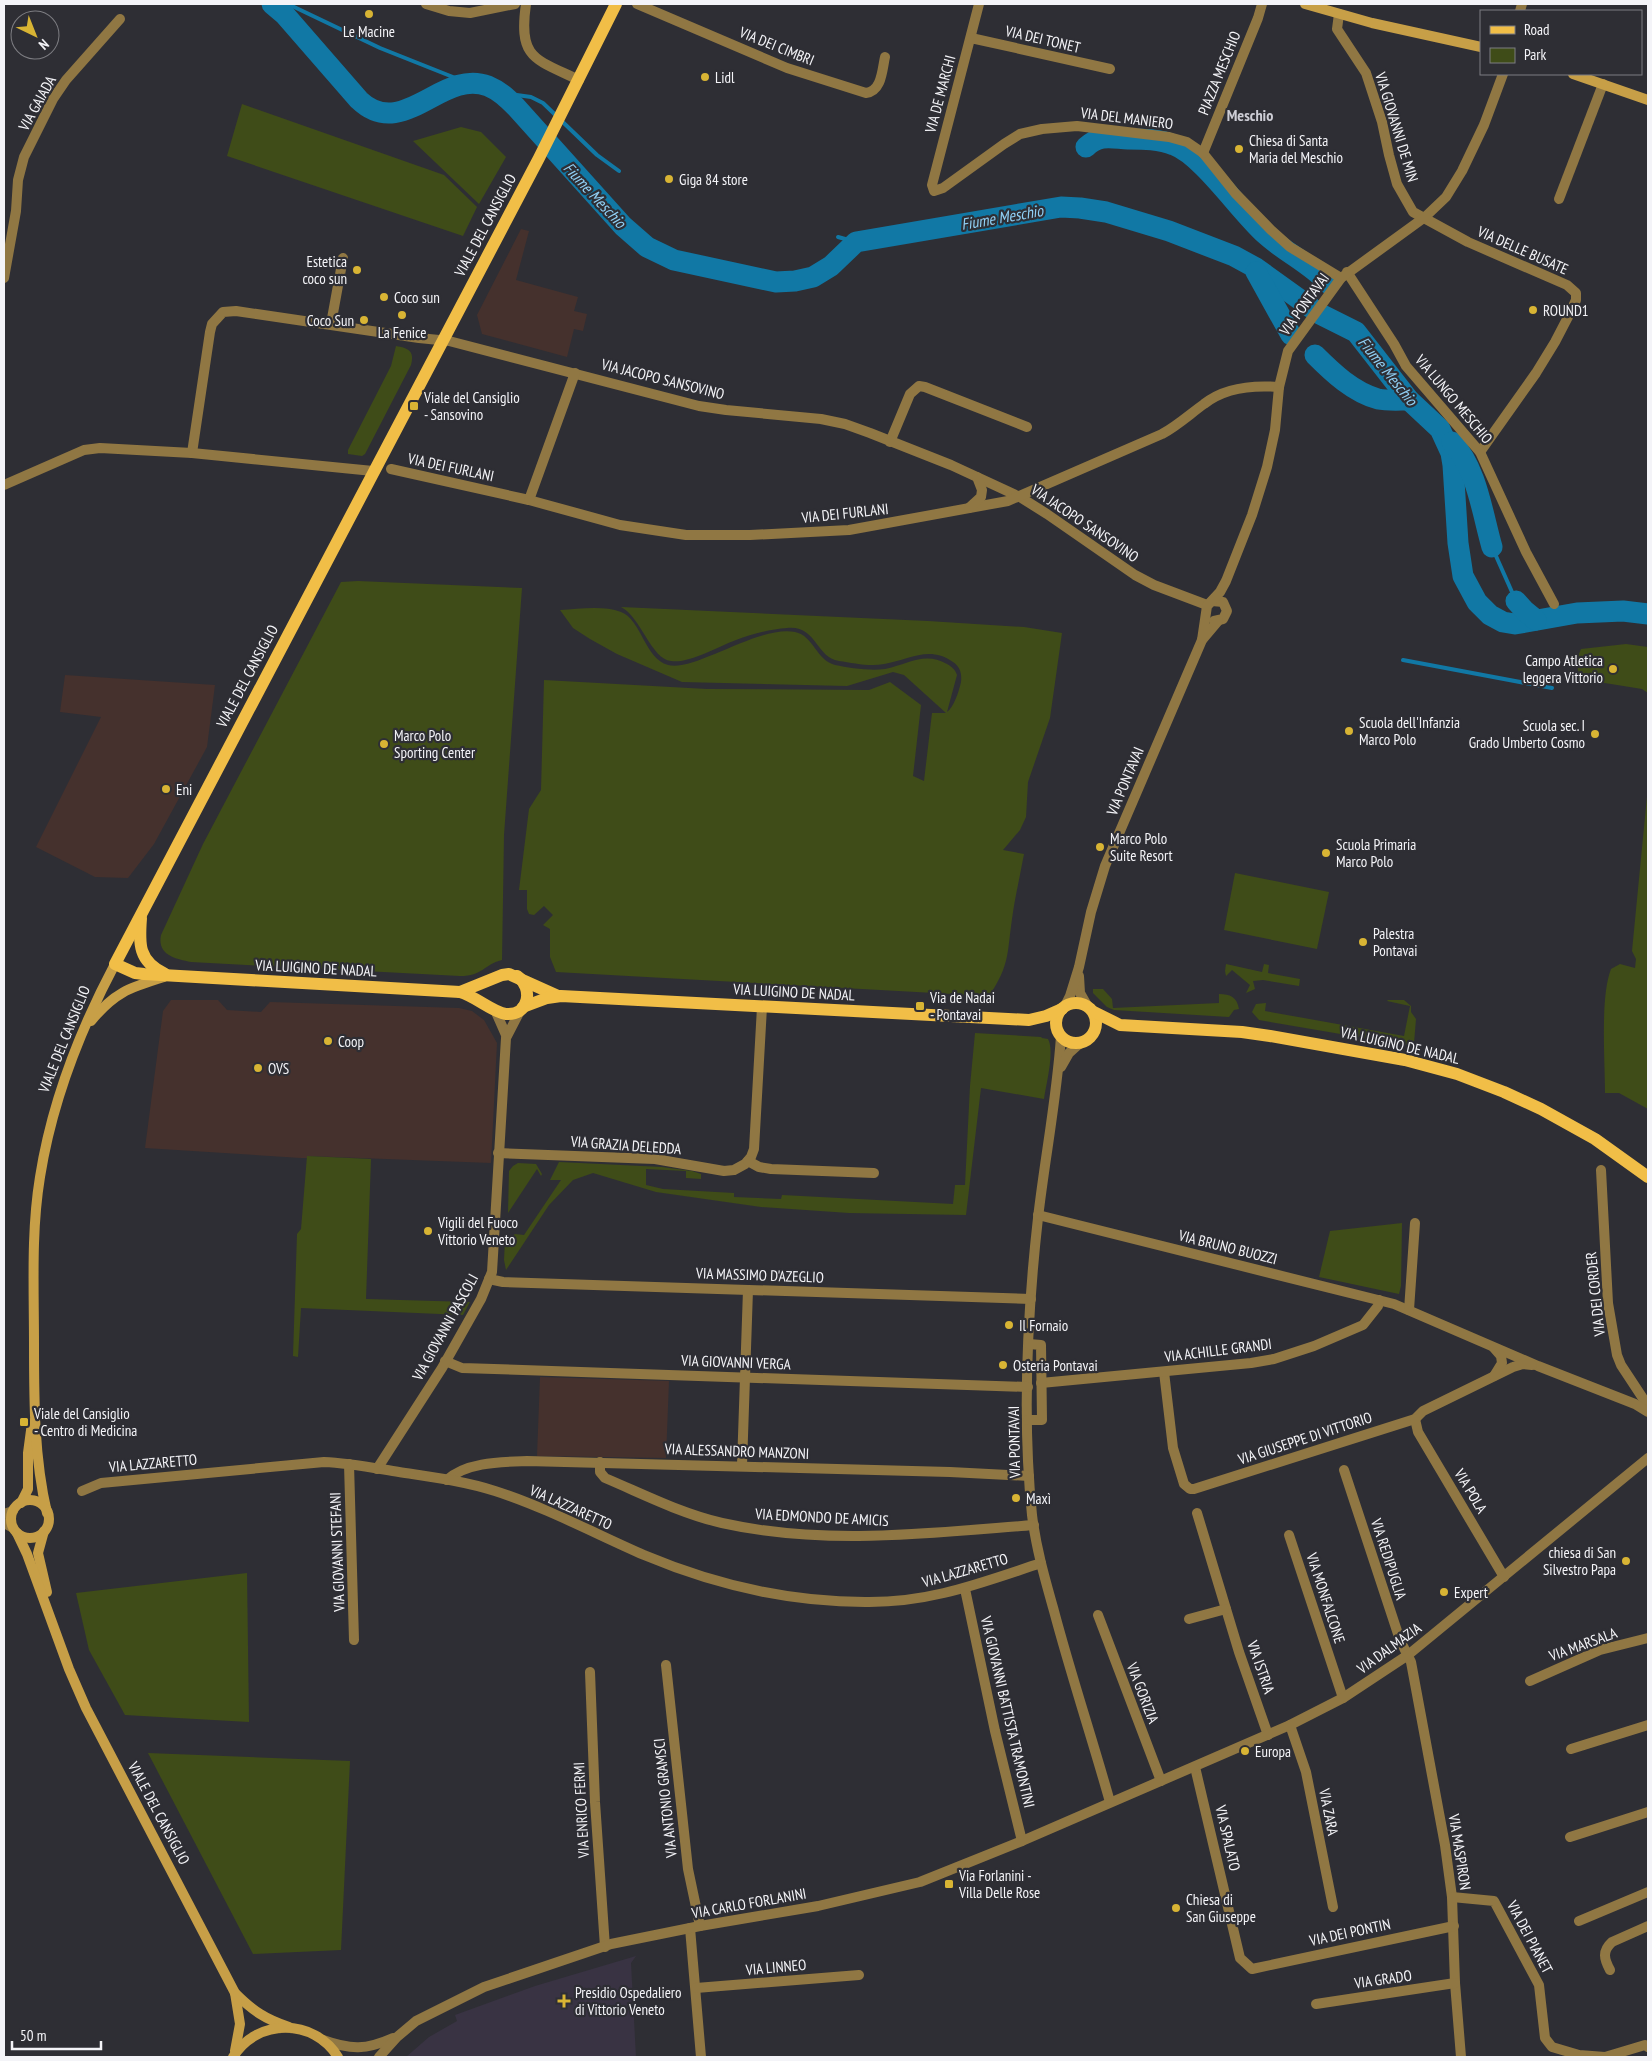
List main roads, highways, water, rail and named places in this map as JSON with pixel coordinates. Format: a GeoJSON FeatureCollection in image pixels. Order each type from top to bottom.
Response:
{"type":"FeatureCollection","features":[{"type":"Feature","properties":{"kind":"main road","name":"VIALE DEL CANSIGLIO"},"geometry":{"type":"LineString","coordinates":[[47,1513],[40,1480],[34,1400],[34,1251],[40,1178],[57,1099],[82,1031],[141,913],[539,158],[616,4]]}},
{"type":"Feature","properties":{"kind":"main road"},"geometry":{"type":"LineString","coordinates":[[1306,4],[1338,14],[1480,47]]}},
{"type":"Feature","properties":{"kind":"main road"},"geometry":{"type":"LineString","coordinates":[[1576,75],[1648,100]]}},
{"type":"Feature","properties":{"kind":"main road"},"geometry":{"type":"LineString","coordinates":[[141,913],[140,941],[142,952],[151,965],[169,976]]}},
{"type":"Feature","properties":{"kind":"main road","name":"VIA LUIGINO DE NADAL"},"geometry":{"type":"LineString","coordinates":[[115,964],[135,973],[169,976],[460,992],[470,994],[505,1014],[516,1012],[522,1008],[558,996]]}},
{"type":"Feature","properties":{"kind":"main road","name":"VIA LUIGINO DE NADAL"},"geometry":{"type":"LineString","coordinates":[[460,992],[509,974],[558,996],[1029,1020],[1046,1016],[1063,1007]]}},
{"type":"Feature","properties":{"kind":"main road","name":"VIA LUIGINO DE NADAL"},"geometry":{"type":"LineString","coordinates":[[82,1031],[105,1003],[118,994],[132,987],[169,976]]}},
{"type":"Feature","properties":{"kind":"main road"},"geometry":{"type":"LineString","coordinates":[[517,976],[528,990],[528,996],[522,1008]]}},
{"type":"Feature","properties":{"kind":"main road"},"geometry":{"type":"LineString","coordinates":[[494,1009],[488,996],[488,989],[496,978]]}},
{"type":"Feature","properties":{"kind":"main road"},"geometry":{"type":"LineString","coordinates":[[1076,1003],[1091,1009],[1096,1024],[1092,1035],[1080,1043],[1069,1042],[1059,1034],[1056,1018],[1063,1007],[1076,1003]]}},
{"type":"Feature","properties":{"kind":"main road","name":"VIA LUIGINO DE NADAL"},"geometry":{"type":"LineString","coordinates":[[1091,1009],[1120,1025]]}},
{"type":"Feature","properties":{"kind":"main road","name":"VIA LUIGINO DE NADAL"},"geometry":{"type":"LineString","coordinates":[[1029,1020],[1059,1034]]}},
{"type":"Feature","properties":{"kind":"main road","name":"VIA LUIGINO DE NADAL"},"geometry":{"type":"LineString","coordinates":[[1092,1035],[1120,1025],[1260,1034],[1422,1064],[1471,1078],[1541,1109],[1595,1139],[1648,1177]]}},
{"type":"Feature","properties":{"kind":"main road","name":"VIALE DEL CANSIGLIO"},"geometry":{"type":"LineString","coordinates":[[21,1503],[28,1489],[28,1453],[34,1400]]}},
{"type":"Feature","properties":{"kind":"main road"},"geometry":{"type":"LineString","coordinates":[[33,1501],[39,1503],[47,1513],[47,1526],[44,1531],[33,1538],[27,1538],[11,1528],[8,1513],[21,1503],[33,1501]]}},
{"type":"Feature","properties":{"kind":"main road","name":"VIALE DEL CANSIGLIO"},"geometry":{"type":"LineString","coordinates":[[11,1528],[25,1549],[86,1708],[235,1993],[252,2010],[263,2017],[312,2033],[323,2040],[338,2057]]}},
{"type":"Feature","properties":{"kind":"main road","name":"VIALE DEL CANSIGLIO"},"geometry":{"type":"LineString","coordinates":[[44,1531],[38,1547],[38,1558],[61,1646]]}},
{"type":"Feature","properties":{"kind":"main road","name":"VIALE DEL CANSIGLIO"},"geometry":{"type":"LineString","coordinates":[[234,2056],[240,2024],[235,1993]]}},
{"type":"Feature","properties":{"kind":"main road"},"geometry":{"type":"LineString","coordinates":[[234,2056],[245,2043],[258,2034],[273,2029],[289,2027]]}},
{"type":"Feature","properties":{"kind":"waterway","name":"Fiume Meschio"},"geometry":{"type":"LineString","coordinates":[[272,4],[285,15],[359,100],[375,111],[391,113],[407,109],[455,86],[471,83],[488,86],[496,90],[516,107],[623,226],[647,247],[674,260],[776,282],[795,281],[813,277],[831,266],[856,242],[1061,207],[1106,212],[1169,231],[1234,256],[1256,268],[1320,314],[1356,332],[1409,400],[1440,429],[1451,453],[1453,465],[1458,543],[1463,576],[1477,602],[1490,615],[1503,622],[1515,624],[1577,613],[1623,611],[1648,614]]}},
{"type":"Feature","properties":{"kind":"waterway"},"geometry":{"type":"LineString","coordinates":[[284,4],[290,5],[380,48],[468,83]]}},
{"type":"Feature","properties":{"kind":"waterway"},"geometry":{"type":"LineString","coordinates":[[502,93],[531,97],[543,103],[597,155],[619,171]]}},
{"type":"Feature","properties":{"kind":"waterway"},"geometry":{"type":"LineString","coordinates":[[1086,147],[1101,138],[1145,139],[1169,143],[1185,151],[1209,172],[1266,235],[1314,270],[1329,284]]}},
{"type":"Feature","properties":{"kind":"waterway"},"geometry":{"type":"LineString","coordinates":[[838,237],[856,242]]}},
{"type":"Feature","properties":{"kind":"waterway"},"geometry":{"type":"LineString","coordinates":[[1256,272],[1291,335]]}},
{"type":"Feature","properties":{"kind":"waterway"},"geometry":{"type":"LineString","coordinates":[[1315,355],[1336,375],[1360,392],[1378,399],[1409,400]]}},
{"type":"Feature","properties":{"kind":"waterway"},"geometry":{"type":"LineString","coordinates":[[1452,442],[1473,478],[1492,547]]}},
{"type":"Feature","properties":{"kind":"waterway"},"geometry":{"type":"LineString","coordinates":[[1492,547],[1516,601]]}},
{"type":"Feature","properties":{"kind":"waterway"},"geometry":{"type":"LineString","coordinates":[[1516,601],[1536,620]]}},
{"type":"Feature","properties":{"kind":"waterway"},"geometry":{"type":"LineString","coordinates":[[1403,660],[1552,688]]}},
{"type":"Feature","properties":{"kind":"place","name":"Le Macine"},"geometry":{"type":"Point","coordinates":[369,14]}},
{"type":"Feature","properties":{"kind":"place","name":"Lidl"},"geometry":{"type":"Point","coordinates":[705,77]}},
{"type":"Feature","properties":{"kind":"place","name":"Chiesa di Santa Maria del Meschio"},"geometry":{"type":"Point","coordinates":[1239,149]}},
{"type":"Feature","properties":{"kind":"place","name":"Giga 84 store"},"geometry":{"type":"Point","coordinates":[669,179]}},
{"type":"Feature","properties":{"kind":"place","name":"Estetica coco sun"},"geometry":{"type":"Point","coordinates":[357,270]}},
{"type":"Feature","properties":{"kind":"place","name":"Coco sun"},"geometry":{"type":"Point","coordinates":[384,297]}},
{"type":"Feature","properties":{"kind":"place","name":"ROUND1"},"geometry":{"type":"Point","coordinates":[1533,310]}},
{"type":"Feature","properties":{"kind":"place","name":"La Fenice"},"geometry":{"type":"Point","coordinates":[402,315]}},
{"type":"Feature","properties":{"kind":"place","name":"Coco Sun"},"geometry":{"type":"Point","coordinates":[364,320]}},
{"type":"Feature","properties":{"kind":"place","name":"Viale del Cansiglio - Sansovino"},"geometry":{"type":"Point","coordinates":[414,406]}},
{"type":"Feature","properties":{"kind":"place","name":"Campo Atletica leggera Vittorio"},"geometry":{"type":"Point","coordinates":[1613,669]}},
{"type":"Feature","properties":{"kind":"place","name":"Scuola dell'Infanzia Marco Polo"},"geometry":{"type":"Point","coordinates":[1349,731]}},
{"type":"Feature","properties":{"kind":"place","name":"Scuola sec. I Grado Umberto Cosmo"},"geometry":{"type":"Point","coordinates":[1595,734]}},
{"type":"Feature","properties":{"kind":"place","name":"Marco Polo Sporting Center"},"geometry":{"type":"Point","coordinates":[384,744]}},
{"type":"Feature","properties":{"kind":"place","name":"Eni"},"geometry":{"type":"Point","coordinates":[166,789]}},
{"type":"Feature","properties":{"kind":"place","name":"Marco Polo Suite Resort"},"geometry":{"type":"Point","coordinates":[1100,847]}},
{"type":"Feature","properties":{"kind":"place","name":"Scuola Primaria Marco Polo"},"geometry":{"type":"Point","coordinates":[1326,853]}},
{"type":"Feature","properties":{"kind":"place","name":"Palestra Pontavai"},"geometry":{"type":"Point","coordinates":[1363,942]}},
{"type":"Feature","properties":{"kind":"place","name":"Via de Nadai - Pontavai"},"geometry":{"type":"Point","coordinates":[920,1006]}},
{"type":"Feature","properties":{"kind":"place","name":"Coop"},"geometry":{"type":"Point","coordinates":[328,1041]}},
{"type":"Feature","properties":{"kind":"place","name":"OVS"},"geometry":{"type":"Point","coordinates":[258,1068]}},
{"type":"Feature","properties":{"kind":"place","name":"Vigili del Fuoco Vittorio Veneto"},"geometry":{"type":"Point","coordinates":[428,1231]}},
{"type":"Feature","properties":{"kind":"place","name":"Il Fornaio"},"geometry":{"type":"Point","coordinates":[1009,1325]}},
{"type":"Feature","properties":{"kind":"place","name":"Osteria Pontavai"},"geometry":{"type":"Point","coordinates":[1003,1365]}},
{"type":"Feature","properties":{"kind":"place","name":"Viale del Cansiglio - Centro di Medicina"},"geometry":{"type":"Point","coordinates":[24,1422]}},
{"type":"Feature","properties":{"kind":"place","name":"Maxì"},"geometry":{"type":"Point","coordinates":[1016,1498]}},
{"type":"Feature","properties":{"kind":"place","name":"chiesa di San Silvestro Papa"},"geometry":{"type":"Point","coordinates":[1626,1561]}},
{"type":"Feature","properties":{"kind":"place","name":"Expert"},"geometry":{"type":"Point","coordinates":[1444,1592]}},
{"type":"Feature","properties":{"kind":"place","name":"Europa"},"geometry":{"type":"Point","coordinates":[1245,1751]}},
{"type":"Feature","properties":{"kind":"place","name":"Via Forlanini - Villa Delle Rose"},"geometry":{"type":"Point","coordinates":[949,1884]}},
{"type":"Feature","properties":{"kind":"place","name":"Chiesa di San Giuseppe"},"geometry":{"type":"Point","coordinates":[1176,1908]}},
{"type":"Feature","properties":{"kind":"place","name":"Presidio Ospedaliero di Vittorio Veneto"},"geometry":{"type":"Point","coordinates":[564,2001]}},
{"type":"Feature","properties":{"kind":"district","name":"Meschio"},"geometry":{"type":"Point","coordinates":[1250,115]}}]}
